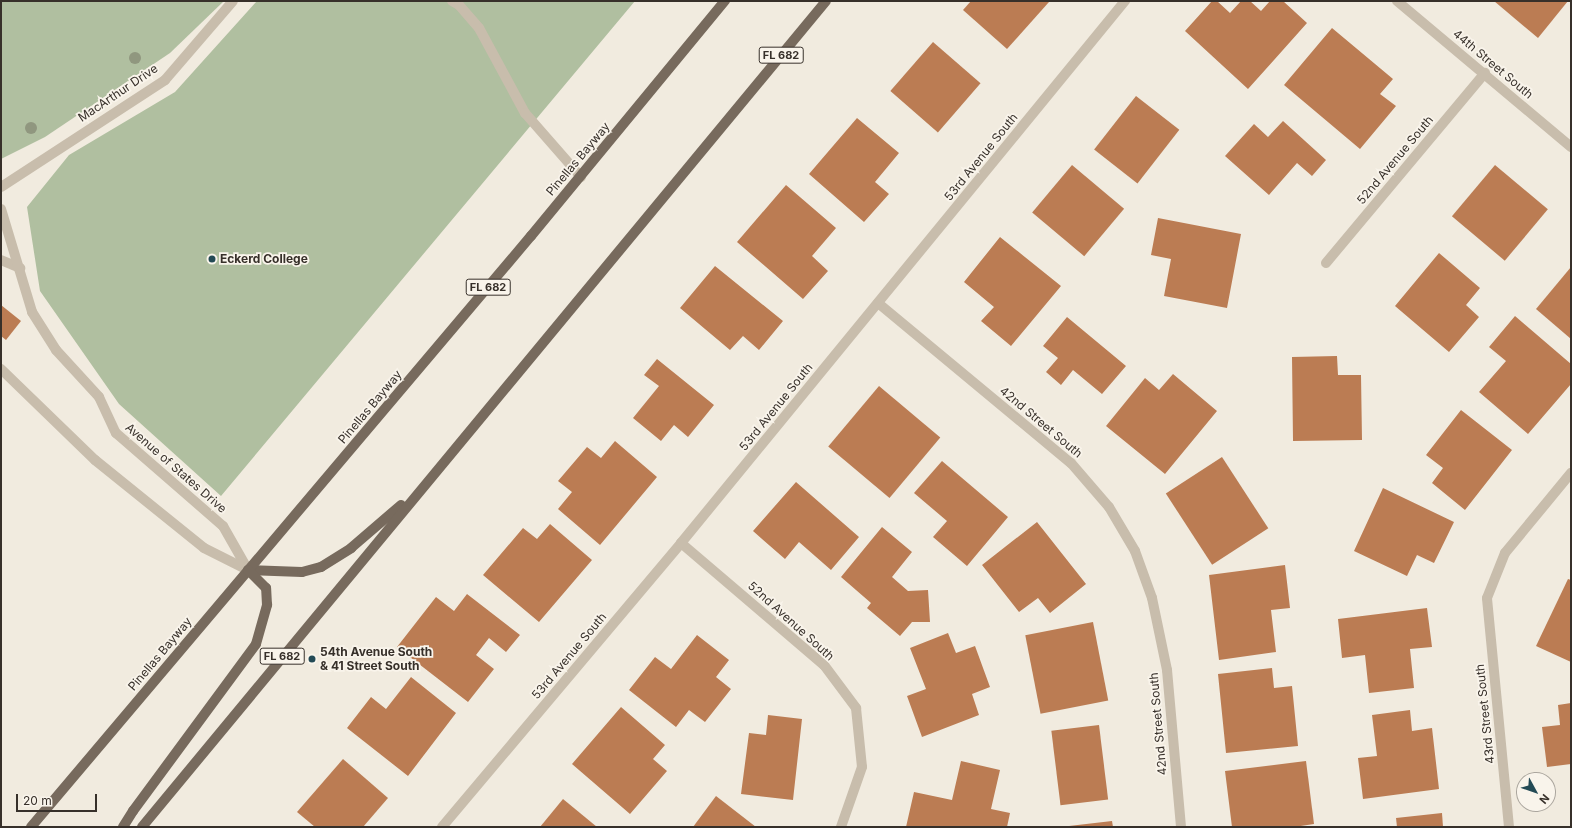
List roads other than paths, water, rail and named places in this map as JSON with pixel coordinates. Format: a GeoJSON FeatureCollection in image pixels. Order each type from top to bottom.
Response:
{"type":"FeatureCollection","features":[{"type":"Feature","properties":{"kind":"main road","name":"Pinellas Bayway"},"geometry":{"type":"LineString","coordinates":[[31,827],[581,177],[726,1]]}},
{"type":"Feature","properties":{"kind":"main road","name":"FL 682"},"geometry":{"type":"LineString","coordinates":[[142,827],[826,1]]}},
{"type":"Feature","properties":{"kind":"main road"},"geometry":{"type":"LineString","coordinates":[[248,570],[302,572],[321,567],[351,548],[423,487]]}},
{"type":"Feature","properties":{"kind":"main road"},"geometry":{"type":"LineString","coordinates":[[123,827],[133,811],[256,644],[267,604],[266,588],[248,570]]}},
{"type":"Feature","properties":{"kind":"street","name":"MacArthur Drive"},"geometry":{"type":"LineString","coordinates":[[1,186],[164,80],[233,1]]}},
{"type":"Feature","properties":{"kind":"street"},"geometry":{"type":"LineString","coordinates":[[452,1],[459,5],[479,28],[525,114],[581,177]]}},
{"type":"Feature","properties":{"kind":"street","name":"53rd Avenue South"},"geometry":{"type":"LineString","coordinates":[[442,827],[682,543],[1125,1]]}},
{"type":"Feature","properties":{"kind":"street","name":"44th Street South"},"geometry":{"type":"LineString","coordinates":[[1397,1],[1485,73],[1571,147]]}},
{"type":"Feature","properties":{"kind":"street","name":"52nd Avenue South"},"geometry":{"type":"LineString","coordinates":[[1326,263],[1485,73]]}},
{"type":"Feature","properties":{"kind":"street","name":"Avenue of States Drive"},"geometry":{"type":"LineString","coordinates":[[1,209],[32,312],[56,350],[99,397],[116,433],[223,526],[248,570]]}},
{"type":"Feature","properties":{"kind":"street"},"geometry":{"type":"LineString","coordinates":[[1,260],[20,268]]}},
{"type":"Feature","properties":{"kind":"street","name":"42nd Street South"},"geometry":{"type":"LineString","coordinates":[[878,303],[1072,463],[1109,507],[1135,551],[1152,598],[1167,670],[1180,827]]}},
{"type":"Feature","properties":{"kind":"street"},"geometry":{"type":"LineString","coordinates":[[1,369],[95,460],[204,548],[248,570]]}},
{"type":"Feature","properties":{"kind":"street","name":"43rd Street South"},"geometry":{"type":"LineString","coordinates":[[1509,827],[1487,598],[1505,553],[1571,473]]}},
{"type":"Feature","properties":{"kind":"street","name":"52nd Avenue South"},"geometry":{"type":"LineString","coordinates":[[682,543],[824,665],[856,708],[862,767],[841,827]]}},
{"type":"Feature","properties":{"kind":"place","name":"Eckerd College"},"geometry":{"type":"Point","coordinates":[212,259]}},
{"type":"Feature","properties":{"kind":"place","name":"54th Avenue South & 41 Street South"},"geometry":{"type":"Point","coordinates":[312,659]}}]}
